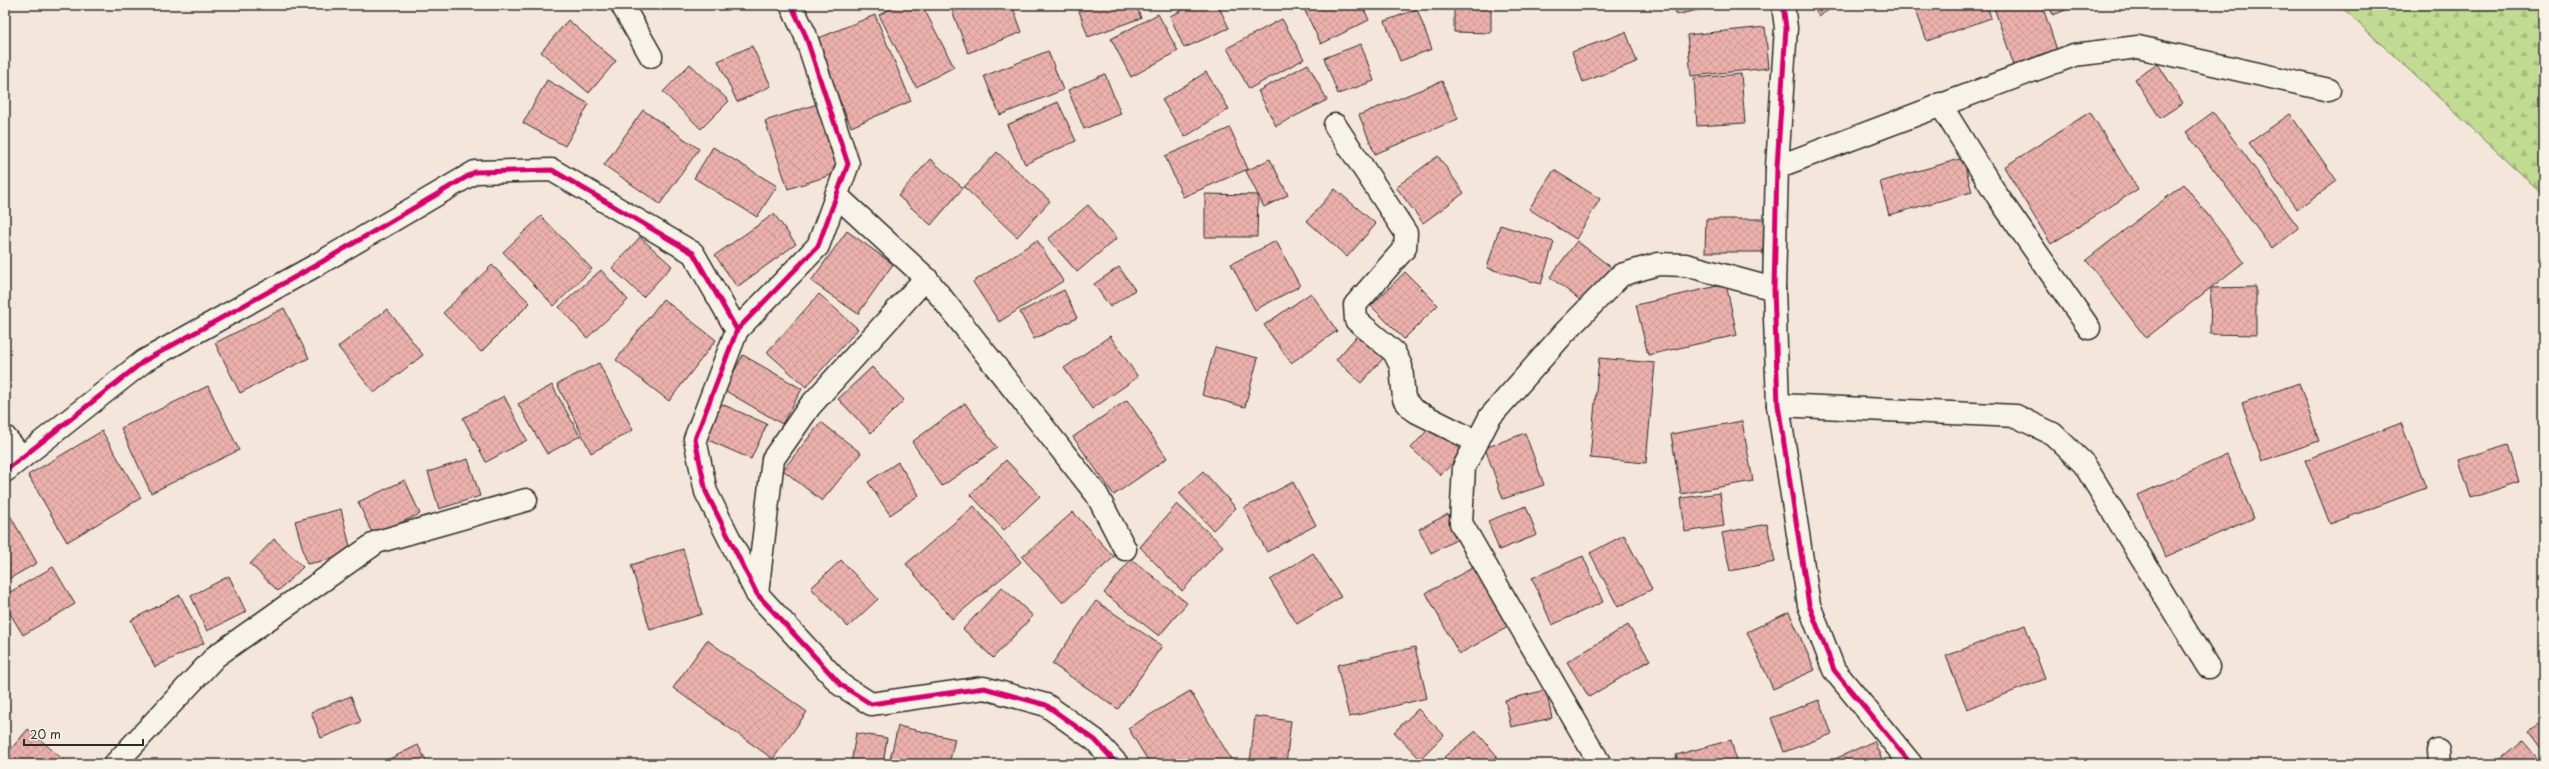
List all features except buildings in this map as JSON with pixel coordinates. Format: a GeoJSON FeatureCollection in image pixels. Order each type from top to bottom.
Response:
{"type":"FeatureCollection","features":[{"type":"Feature","properties":{"kind":"street"},"geometry":{"type":"LineString","coordinates":[[622,5],[651,56]]}},
{"type":"Feature","properties":{"kind":"street"},"geometry":{"type":"LineString","coordinates":[[791,5],[805,34],[848,164],[818,246],[737,330],[695,440],[706,492],[757,594],[841,685],[872,704],[984,688],[1046,705],[1095,740],[1117,764]]}},
{"type":"Feature","properties":{"kind":"street"},"geometry":{"type":"LineString","coordinates":[[1783,5],[1786,28],[1776,167],[1774,289],[1778,405],[1809,605],[1834,670],[1911,764]]}},
{"type":"Feature","properties":{"kind":"street"},"geometry":{"type":"LineString","coordinates":[[1776,167],[1940,104],[2074,55],[2138,47],[2329,90]]}},
{"type":"Feature","properties":{"kind":"street"},"geometry":{"type":"LineString","coordinates":[[1940,104],[1998,197],[2089,328]]}},
{"type":"Feature","properties":{"kind":"street"},"geometry":{"type":"LineString","coordinates":[[1335,125],[1406,233],[1404,248],[1354,305],[1356,320],[1394,352],[1401,366],[1404,399],[1414,410],[1477,442]]}},
{"type":"Feature","properties":{"kind":"street"},"geometry":{"type":"LineString","coordinates":[[5,471],[144,361],[320,263],[475,172],[552,170],[693,253],[737,330]]}},
{"type":"Feature","properties":{"kind":"street"},"geometry":{"type":"LineString","coordinates":[[836,195],[926,278],[1097,495],[1126,549]]}},
{"type":"Feature","properties":{"kind":"street"},"geometry":{"type":"LineString","coordinates":[[1600,764],[1461,523],[1464,466],[1490,417],[1565,332],[1621,275],[1658,264],[1686,265],[1774,289]]}},
{"type":"Feature","properties":{"kind":"street"},"geometry":{"type":"LineString","coordinates":[[757,594],[773,459],[810,406],[926,278]]}},
{"type":"Feature","properties":{"kind":"street"},"geometry":{"type":"LineString","coordinates":[[1778,405],[2016,416],[2054,434],[2084,464],[2208,667]]}},
{"type":"Feature","properties":{"kind":"street"},"geometry":{"type":"LineString","coordinates":[[5,438],[22,457]]}},
{"type":"Feature","properties":{"kind":"street"},"geometry":{"type":"LineString","coordinates":[[114,764],[216,656],[378,542],[526,500]]}},
{"type":"Feature","properties":{"kind":"green space"},"geometry":{"type":"Polygon","coordinates":[[[2339,5],[2544,5],[2544,195],[2339,5]]]}},
{"type":"Feature","properties":{"kind":"cycle path"},"geometry":{"type":"LineString","coordinates":[[791,5],[805,34],[848,164],[818,246],[737,330],[695,439],[706,492],[757,594],[841,685],[871,704],[984,688],[1046,705],[1095,740],[1117,764]]}},
{"type":"Feature","properties":{"kind":"cycle path"},"geometry":{"type":"LineString","coordinates":[[1783,5],[1786,28],[1777,167],[1774,289],[1778,405],[1809,605],[1834,670],[1911,764]]}},
{"type":"Feature","properties":{"kind":"cycle path"},"geometry":{"type":"LineString","coordinates":[[5,471],[144,361],[320,263],[475,172],[552,170],[693,253],[737,330]]}}]}
